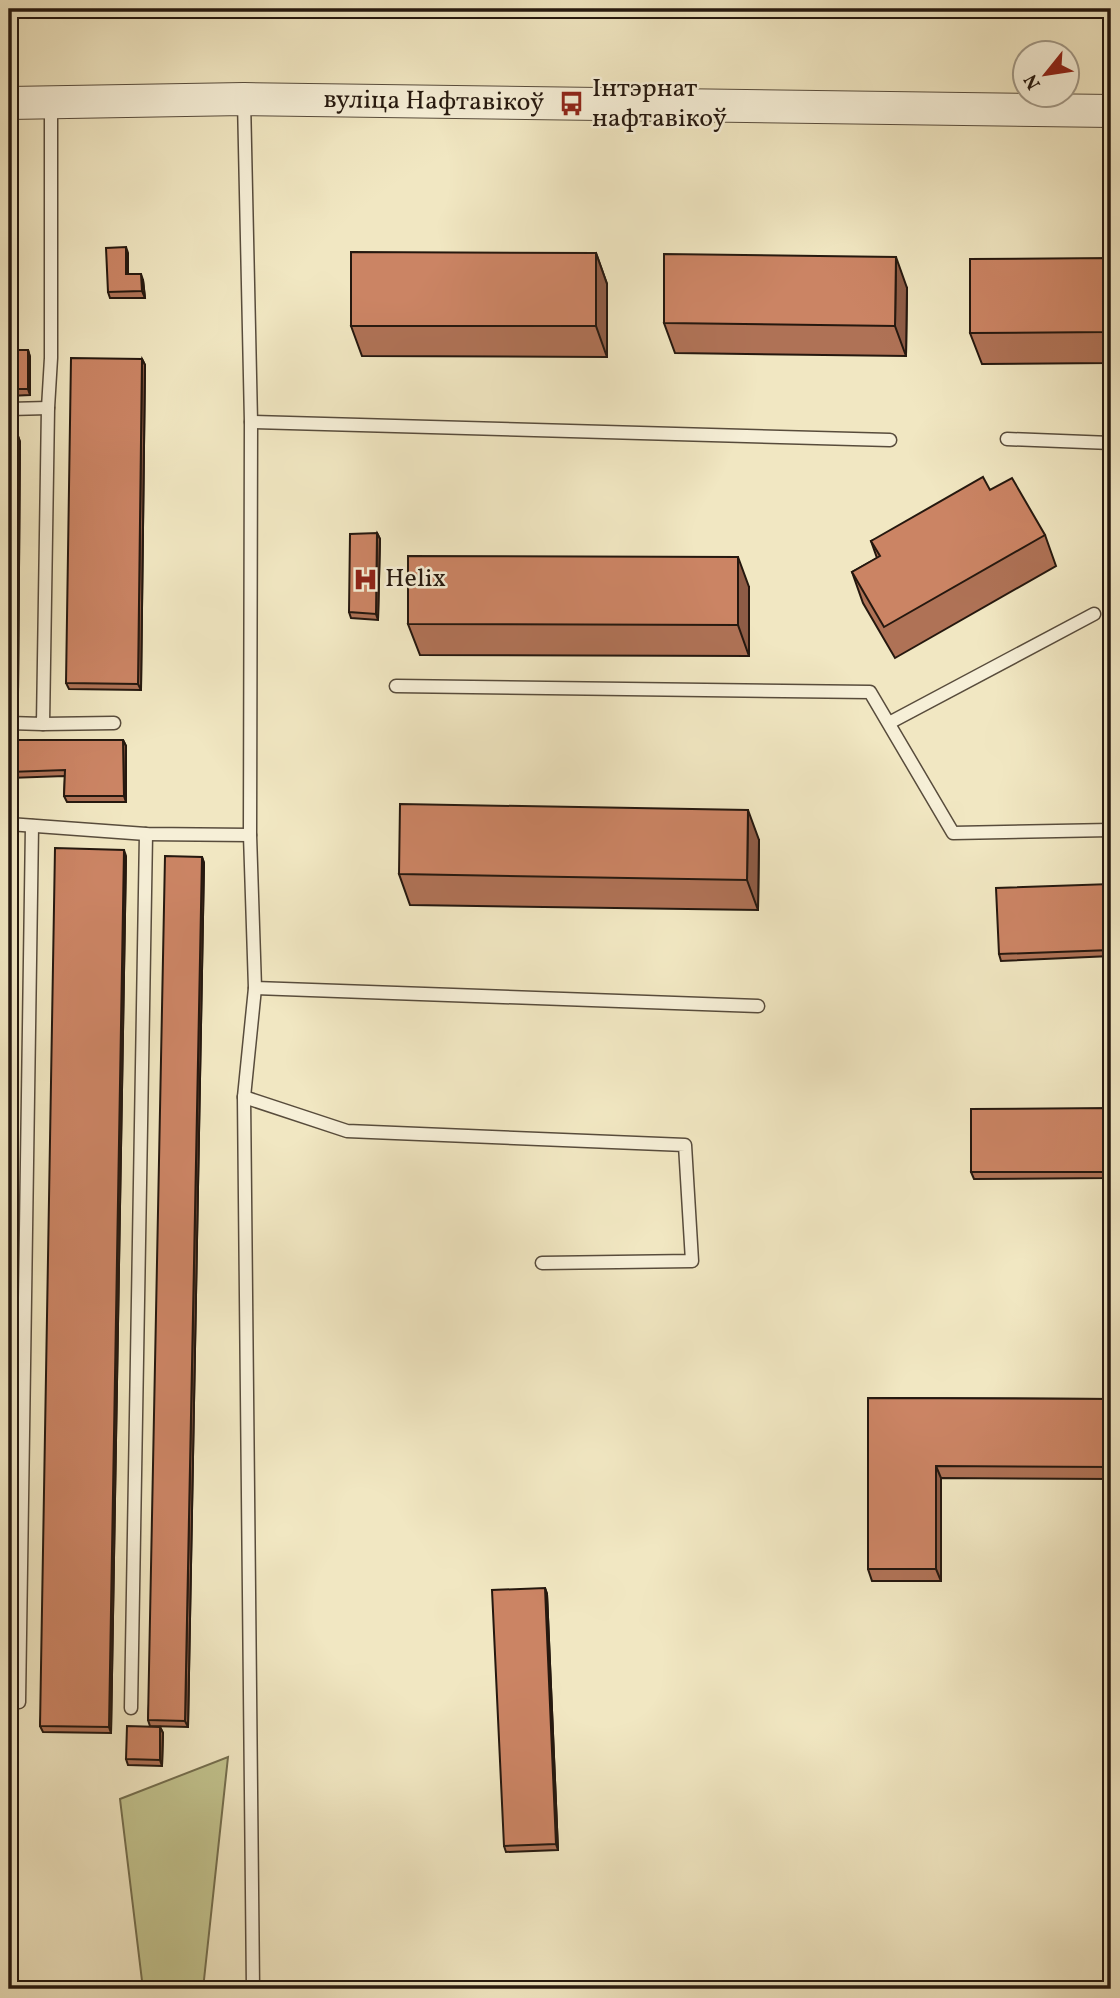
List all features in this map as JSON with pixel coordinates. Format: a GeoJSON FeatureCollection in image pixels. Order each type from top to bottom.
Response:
{"type":"FeatureCollection","features":[{"type":"Feature","properties":{"kind":"street","name":"вуліца Нафтавікоў"},"geometry":{"type":"LineString","coordinates":[[9,103],[244,99],[1111,111]]}},
{"type":"Feature","properties":{"kind":"lane"},"geometry":{"type":"LineString","coordinates":[[244,99],[251,422],[250,835],[255,988],[244,1097],[253,1989]]}},
{"type":"Feature","properties":{"kind":"lane"},"geometry":{"type":"LineString","coordinates":[[43,724],[51,358],[51,103]]}},
{"type":"Feature","properties":{"kind":"lane"},"geometry":{"type":"LineString","coordinates":[[9,409],[48,408]]}},
{"type":"Feature","properties":{"kind":"lane"},"geometry":{"type":"LineString","coordinates":[[251,422],[890,440]]}},
{"type":"Feature","properties":{"kind":"lane"},"geometry":{"type":"LineString","coordinates":[[1007,439],[1111,443]]}},
{"type":"Feature","properties":{"kind":"lane"},"geometry":{"type":"LineString","coordinates":[[889,723],[1094,614]]}},
{"type":"Feature","properties":{"kind":"lane"},"geometry":{"type":"LineString","coordinates":[[396,686],[870,692],[953,833],[1111,830]]}},
{"type":"Feature","properties":{"kind":"lane"},"geometry":{"type":"LineString","coordinates":[[9,723],[114,723]]}},
{"type":"Feature","properties":{"kind":"lane"},"geometry":{"type":"LineString","coordinates":[[9,824],[146,834],[250,835]]}},
{"type":"Feature","properties":{"kind":"lane"},"geometry":{"type":"LineString","coordinates":[[9,1701],[19,1702],[32,826]]}},
{"type":"Feature","properties":{"kind":"lane"},"geometry":{"type":"LineString","coordinates":[[131,1708],[146,834]]}},
{"type":"Feature","properties":{"kind":"lane"},"geometry":{"type":"LineString","coordinates":[[255,988],[758,1006]]}},
{"type":"Feature","properties":{"kind":"lane"},"geometry":{"type":"LineString","coordinates":[[244,1097],[347,1131],[685,1146],[692,1261],[542,1263]]}},
{"type":"Feature","properties":{"kind":"green space"},"geometry":{"type":"Polygon","coordinates":[[[228,1757],[203,1989],[143,1989],[120,1799],[228,1757]]]}},
{"type":"Feature","properties":{"kind":"building"},"geometry":{"type":"Polygon","coordinates":[[[126,247],[126,274],[141,274],[142,291],[108,292],[106,248],[126,247]]]}},
{"type":"Feature","properties":{"kind":"building"},"geometry":{"type":"Polygon","coordinates":[[[351,252],[596,253],[596,326],[351,326],[351,252]]]}},
{"type":"Feature","properties":{"kind":"building"},"geometry":{"type":"Polygon","coordinates":[[[664,254],[896,257],[895,326],[664,323],[664,254]]]}},
{"type":"Feature","properties":{"kind":"building"},"geometry":{"type":"Polygon","coordinates":[[[1111,258],[1111,332],[970,333],[970,259],[1111,258]]]}},
{"type":"Feature","properties":{"kind":"building"},"geometry":{"type":"Polygon","coordinates":[[[9,350],[28,350],[28,389],[9,389],[9,350]]]}},
{"type":"Feature","properties":{"kind":"building"},"geometry":{"type":"Polygon","coordinates":[[[71,358],[142,359],[138,684],[66,683],[71,358]]]}},
{"type":"Feature","properties":{"kind":"building"},"geometry":{"type":"Polygon","coordinates":[[[9,436],[18,436],[15,688],[9,688],[9,436]]]}},
{"type":"Feature","properties":{"kind":"building"},"geometry":{"type":"Polygon","coordinates":[[[983,477],[990,490],[1012,478],[1045,535],[884,627],[852,572],[880,556],[871,541],[983,477]]]}},
{"type":"Feature","properties":{"kind":"building","name":"Helix"},"geometry":{"type":"Polygon","coordinates":[[[377,533],[376,614],[349,612],[350,534],[377,533]]]}},
{"type":"Feature","properties":{"kind":"building"},"geometry":{"type":"Polygon","coordinates":[[[408,556],[738,557],[738,625],[408,624],[408,556]]]}},
{"type":"Feature","properties":{"kind":"building"},"geometry":{"type":"Polygon","coordinates":[[[9,740],[123,740],[124,796],[64,796],[65,770],[9,772],[9,740]]]}},
{"type":"Feature","properties":{"kind":"building"},"geometry":{"type":"Polygon","coordinates":[[[400,804],[748,810],[747,880],[399,874],[400,804]]]}},
{"type":"Feature","properties":{"kind":"building"},"geometry":{"type":"Polygon","coordinates":[[[55,848],[124,850],[109,1727],[40,1726],[55,848]]]}},
{"type":"Feature","properties":{"kind":"building"},"geometry":{"type":"Polygon","coordinates":[[[165,856],[202,857],[185,1721],[148,1720],[165,856]]]}},
{"type":"Feature","properties":{"kind":"building"},"geometry":{"type":"Polygon","coordinates":[[[1111,884],[1111,950],[999,954],[996,888],[1111,884]]]}},
{"type":"Feature","properties":{"kind":"building"},"geometry":{"type":"Polygon","coordinates":[[[1111,1108],[1111,1172],[971,1172],[971,1109],[1111,1108]]]}},
{"type":"Feature","properties":{"kind":"building"},"geometry":{"type":"Polygon","coordinates":[[[868,1398],[1111,1399],[1111,1467],[936,1466],[936,1569],[868,1569],[868,1398]]]}},
{"type":"Feature","properties":{"kind":"building"},"geometry":{"type":"Polygon","coordinates":[[[545,1588],[556,1844],[504,1846],[492,1590],[545,1588]]]}},
{"type":"Feature","properties":{"kind":"building"},"geometry":{"type":"Polygon","coordinates":[[[127,1726],[160,1727],[160,1760],[126,1759],[127,1726]]]}},
{"type":"Feature","properties":{"kind":"place","name":"Інтэрнат нафтавікоў"},"geometry":{"type":"Point","coordinates":[572,104]}},
{"type":"Feature","properties":{"kind":"place","name":"Helix"},"geometry":{"type":"Point","coordinates":[365,579]}}]}
